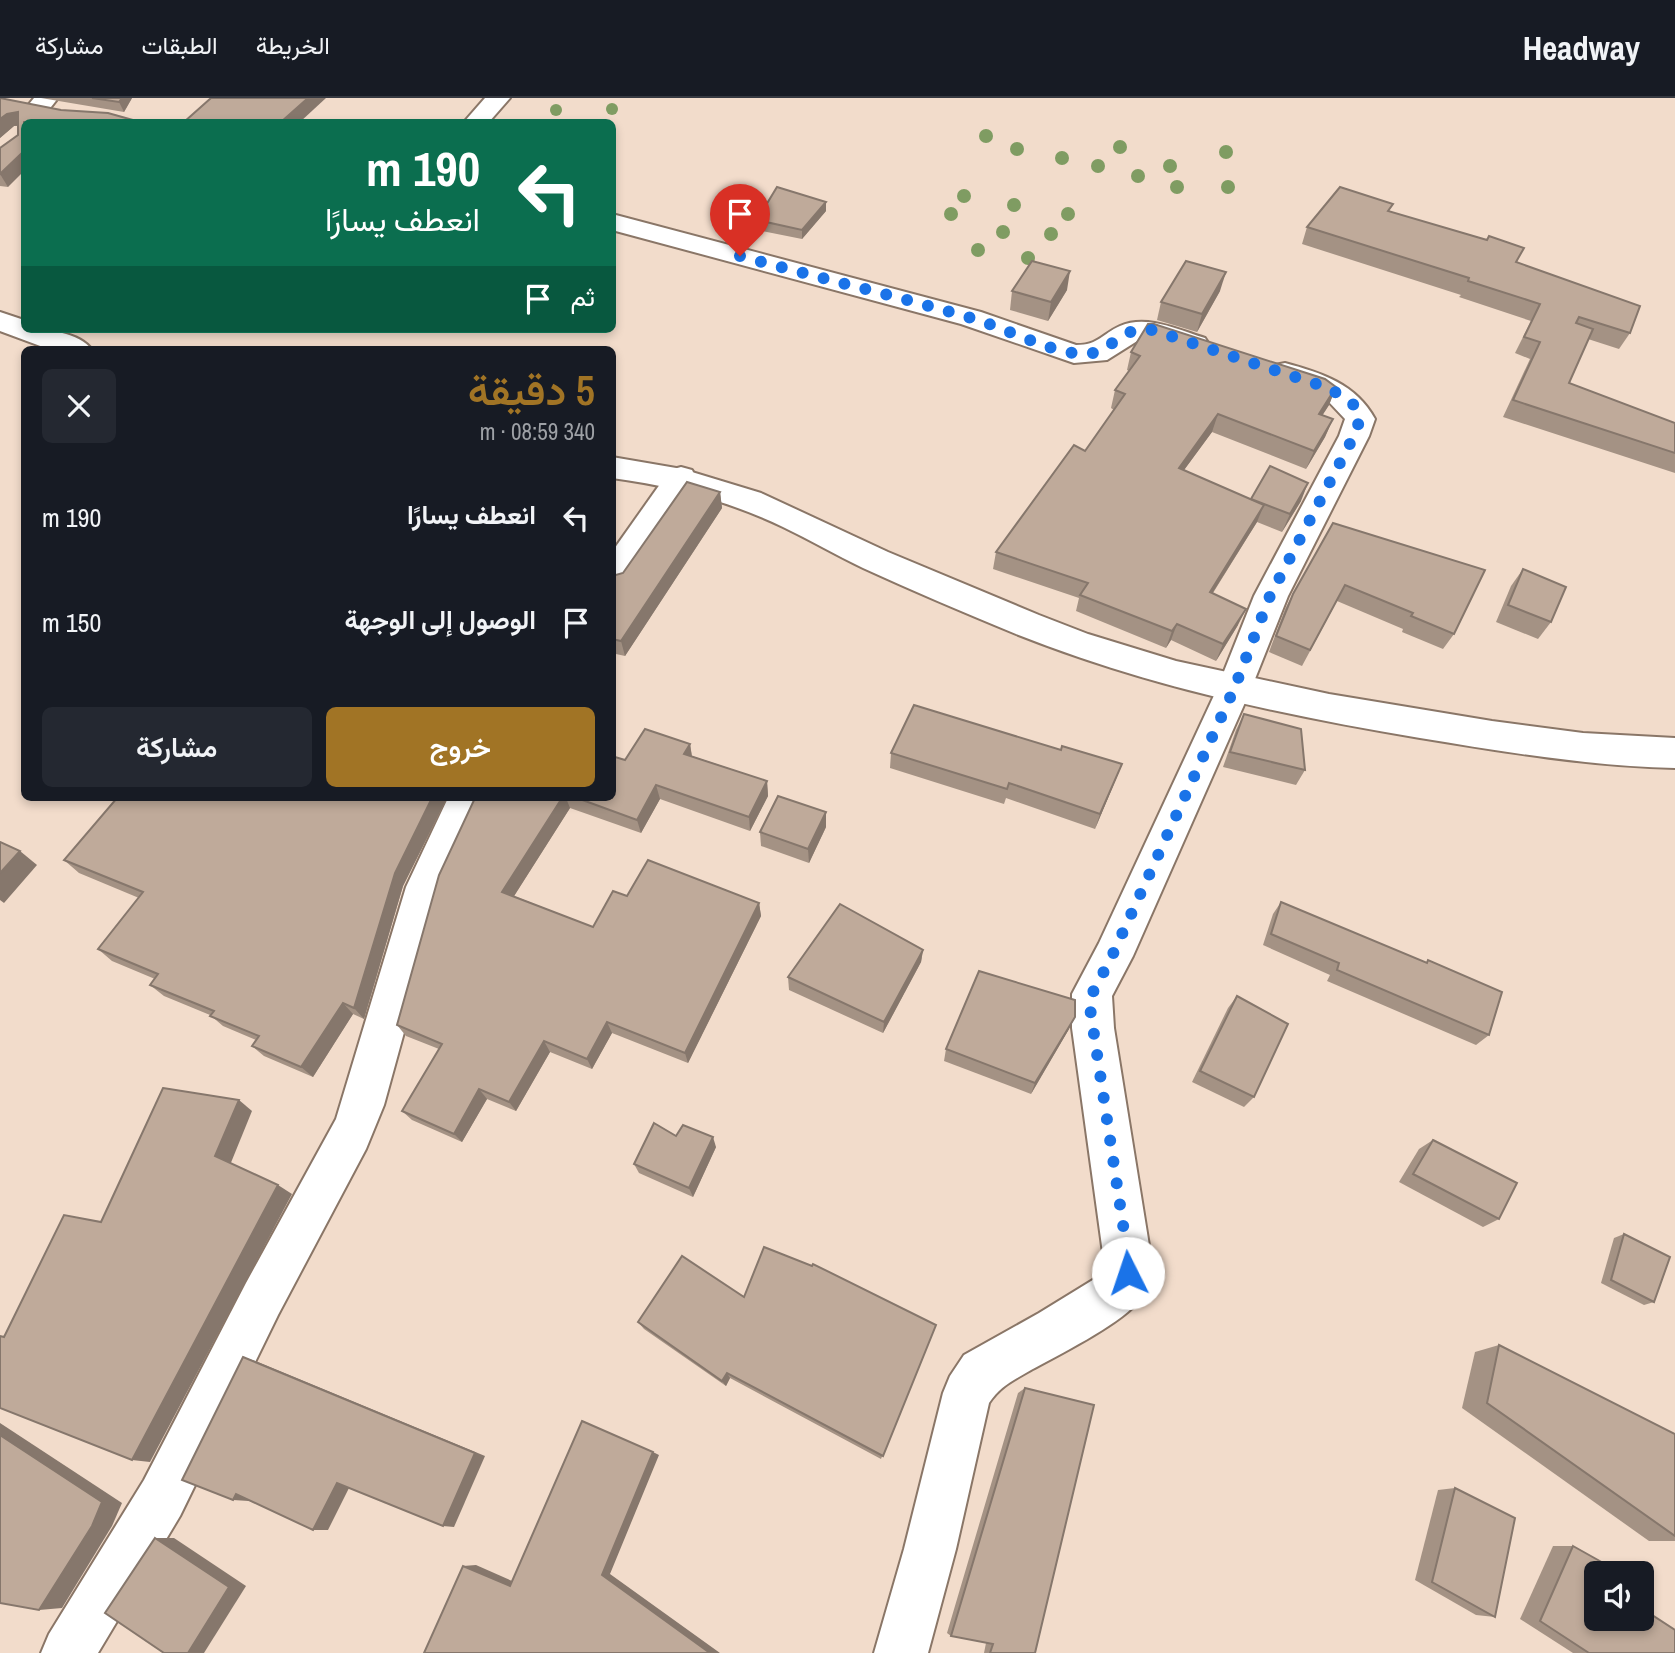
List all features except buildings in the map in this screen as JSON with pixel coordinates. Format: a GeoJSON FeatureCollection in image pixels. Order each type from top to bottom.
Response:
{"type":"FeatureCollection","features":[{"type":"Feature","properties":{"kind":"street"},"geometry":{"type":"LineString","coordinates":[[479,119],[498,98]]}},
{"type":"Feature","properties":{"kind":"street"},"geometry":{"type":"LineString","coordinates":[[616,223],[971,318],[1074,354],[1097,354],[1130,332],[1142,329],[1225,353]]}},
{"type":"Feature","properties":{"kind":"street"},"geometry":{"type":"LineString","coordinates":[[0,321],[21,329]]}},
{"type":"Feature","properties":{"kind":"street"},"geometry":{"type":"LineString","coordinates":[[32,333],[67,346]]}},
{"type":"Feature","properties":{"kind":"street"},"geometry":{"type":"LineString","coordinates":[[901,1653],[930,1549],[967,1393],[981,1372],[1056,1330],[1112,1294],[1119,1289],[1128,1273],[1129,1264],[1090,1008],[1092,994],[1234,689],[1270,596],[1354,436],[1360,419],[1353,404],[1345,396],[1261,364]]}},
{"type":"Feature","properties":{"kind":"street"},"geometry":{"type":"LineString","coordinates":[[616,467],[681,478],[791,518],[887,565],[1031,626],[1122,659],[1234,689],[1363,715],[1524,741],[1637,753],[1675,753]]}},
{"type":"Feature","properties":{"kind":"street"},"geometry":{"type":"LineString","coordinates":[[616,572],[681,478]]}},
{"type":"Feature","properties":{"kind":"street"},"geometry":{"type":"LineString","coordinates":[[68,1653],[162,1498],[262,1299],[351,1134],[363,1105],[425,887],[466,801]]}},
{"type":"Feature","properties":{"kind":"route"},"geometry":{"type":"LineString","coordinates":[[740,256],[971,318],[1074,354],[1097,354],[1130,332],[1152,330],[1329,388],[1345,396],[1357,411],[1360,419],[1354,436],[1270,596],[1234,689],[1092,994],[1090,1008],[1129,1264],[1128,1273]]}}]}
